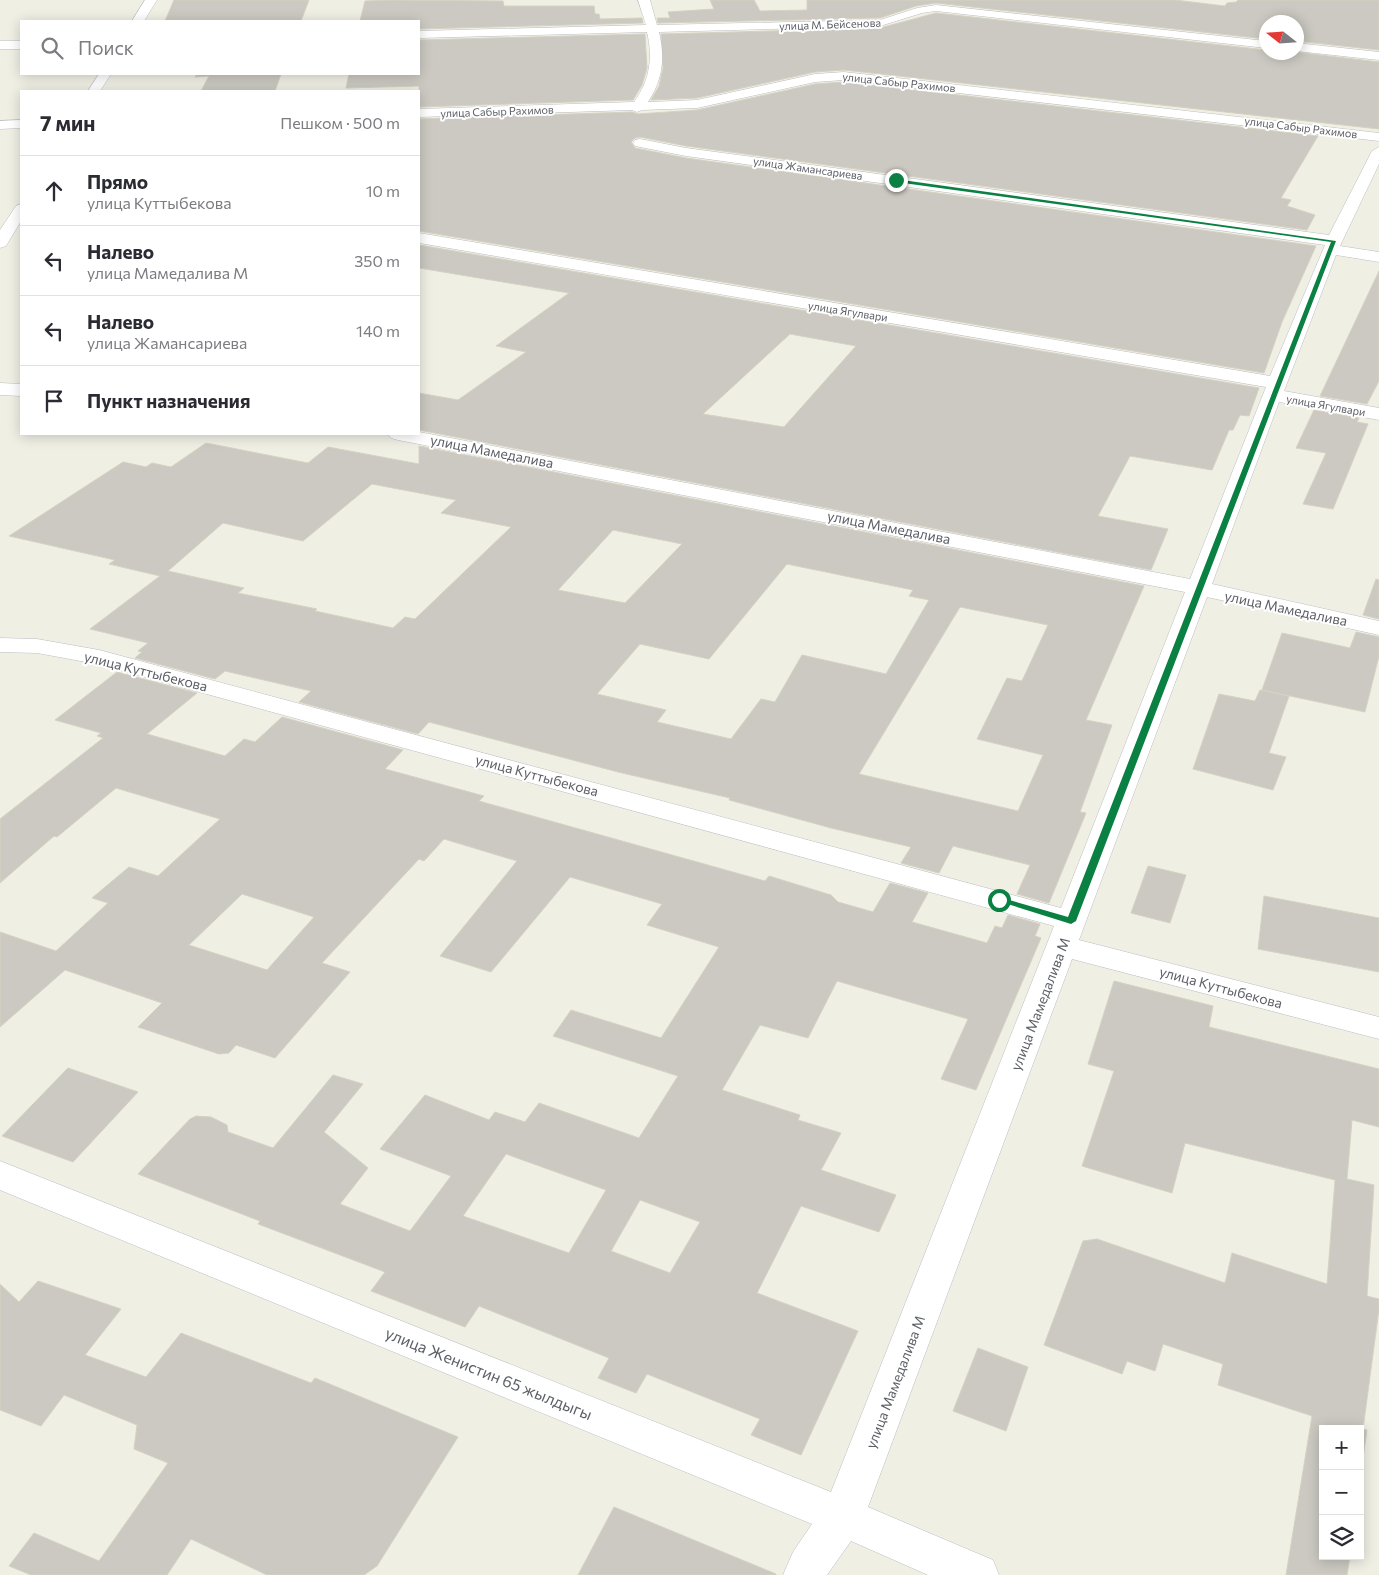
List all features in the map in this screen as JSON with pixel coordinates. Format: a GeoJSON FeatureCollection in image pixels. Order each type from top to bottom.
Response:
{"type":"FeatureCollection","features":[{"type":"Feature","properties":{"kind":"street"},"geometry":{"type":"LineString","coordinates":[[139,20],[151,0]]}},
{"type":"Feature","properties":{"kind":"street"},"geometry":{"type":"LineString","coordinates":[[637,108],[656,69],[658,46],[644,0]]}},
{"type":"Feature","properties":{"kind":"street","name":"улица М. Бейсенова"},"geometry":{"type":"LineString","coordinates":[[420,34],[880,23],[894,20],[914,10],[936,8],[1259,43]]}},
{"type":"Feature","properties":{"kind":"street"},"geometry":{"type":"LineString","coordinates":[[0,45],[20,45]]}},
{"type":"Feature","properties":{"kind":"street"},"geometry":{"type":"LineString","coordinates":[[1304,48],[1379,56]]}},
{"type":"Feature","properties":{"kind":"street"},"geometry":{"type":"LineString","coordinates":[[95,90],[104,75]]}},
{"type":"Feature","properties":{"kind":"street","name":"улица Сабыр Рахимов"},"geometry":{"type":"LineString","coordinates":[[420,113],[637,108],[697,104],[815,78],[844,76],[1379,137]]}},
{"type":"Feature","properties":{"kind":"street"},"geometry":{"type":"LineString","coordinates":[[0,125],[20,124]]}},
{"type":"Feature","properties":{"kind":"street","name":"улица Жамансариева"},"geometry":{"type":"LineString","coordinates":[[640,143],[686,152],[1332,245],[1379,257]]}},
{"type":"Feature","properties":{"kind":"street","name":"улица Мамедалива М"},"geometry":{"type":"LineString","coordinates":[[805,1575],[808,1566],[843,1517],[1275,389],[1332,245],[1358,187],[1379,151]]}},
{"type":"Feature","properties":{"kind":"street"},"geometry":{"type":"LineString","coordinates":[[7,234],[20,210]]}},
{"type":"Feature","properties":{"kind":"street","name":"улица Ягулвари"},"geometry":{"type":"LineString","coordinates":[[420,238],[1275,389],[1379,414]]}},
{"type":"Feature","properties":{"kind":"street"},"geometry":{"type":"LineString","coordinates":[[0,389],[20,390]]}},
{"type":"Feature","properties":{"kind":"street","name":"улица Мамедалива"},"geometry":{"type":"LineString","coordinates":[[403,435],[1181,584],[1199,590],[1379,628]]}},
{"type":"Feature","properties":{"kind":"street","name":"улица Куттыбекова"},"geometry":{"type":"LineString","coordinates":[[0,645],[38,646],[99,657],[1067,933],[1379,1028]]}},
{"type":"Feature","properties":{"kind":"street","name":"улица Женистин 65 жылдыгы"},"geometry":{"type":"LineString","coordinates":[[0,1175],[843,1517],[977,1575]]}},
{"type":"Feature","properties":{"kind":"building"},"geometry":{"type":"Polygon","coordinates":[[[174,0],[309,0],[301,20],[165,20],[174,0]]]}},
{"type":"Feature","properties":{"kind":"building"},"geometry":{"type":"Polygon","coordinates":[[[710,0],[754,0],[760,11],[807,10],[807,0],[1175,0],[1225,6],[1227,3],[1238,0],[1379,0],[1379,50],[1304,42],[1304,15],[1259,15],[1259,38],[936,3],[916,6],[880,18],[658,23],[657,18],[670,18],[668,12],[714,9],[710,0]]]}},
{"type":"Feature","properties":{"kind":"building"},"geometry":{"type":"Polygon","coordinates":[[[365,1],[503,1],[504,6],[594,6],[595,14],[599,14],[600,19],[642,18],[643,23],[420,29],[420,20],[360,20],[365,1]]]}},
{"type":"Feature","properties":{"kind":"building"},"geometry":{"type":"Polygon","coordinates":[[[936,13],[1259,49],[1259,60],[1304,60],[1304,53],[1379,62],[1379,129],[844,70],[815,72],[697,98],[651,100],[659,86],[663,68],[661,34],[880,28],[936,13]]]}},
{"type":"Feature","properties":{"kind":"building"},"geometry":{"type":"Polygon","coordinates":[[[645,34],[647,68],[642,85],[633,100],[420,107],[419,86],[346,88],[349,75],[420,75],[420,40],[645,34]]]}},
{"type":"Feature","properties":{"kind":"building"},"geometry":{"type":"Polygon","coordinates":[[[196,75],[281,75],[275,90],[202,90],[209,76],[195,77],[196,75]]]}},
{"type":"Feature","properties":{"kind":"building"},"geometry":{"type":"Polygon","coordinates":[[[844,82],[1318,136],[1281,198],[1291,200],[1287,206],[1315,215],[1307,230],[686,146],[640,137],[635,138],[631,142],[635,148],[686,158],[1316,246],[1282,322],[1264,373],[420,231],[420,119],[632,112],[638,114],[697,110],[815,84],[844,82]]]}},
{"type":"Feature","properties":{"kind":"building"},"geometry":{"type":"Polygon","coordinates":[[[420,245],[1259,388],[1249,416],[1240,415],[1233,430],[1229,430],[1212,470],[1130,456],[1098,516],[1168,529],[1151,570],[420,430],[420,393],[458,400],[526,352],[496,346],[569,293],[420,268],[420,245]],[[790,334],[703,414],[784,427],[856,346],[790,334]]]}},
{"type":"Feature","properties":{"kind":"building"},"geometry":{"type":"Polygon","coordinates":[[[1379,271],[1379,381],[1367,404],[1320,396],[1379,271]]]}},
{"type":"Feature","properties":{"kind":"building"},"geometry":{"type":"Polygon","coordinates":[[[1314,410],[1359,418],[1357,422],[1368,424],[1333,509],[1303,504],[1326,453],[1296,448],[1314,410]]]}},
{"type":"Feature","properties":{"kind":"building"},"geometry":{"type":"Polygon","coordinates":[[[206,443],[308,463],[328,447],[419,464],[419,446],[1144,586],[1086,720],[1112,725],[1080,812],[1086,813],[1049,903],[1017,894],[1030,865],[953,846],[939,873],[901,863],[911,847],[831,828],[729,800],[730,798],[618,772],[429,722],[418,734],[299,702],[311,691],[225,671],[215,679],[135,658],[142,652],[138,651],[148,643],[90,629],[160,576],[109,564],[115,560],[9,536],[123,462],[146,467],[152,463],[171,467],[206,443]],[[372,484],[303,541],[223,523],[168,571],[244,588],[238,593],[317,609],[315,611],[393,628],[405,617],[415,619],[511,527],[441,513],[456,500],[372,484]],[[613,530],[558,590],[625,603],[682,544],[613,530]],[[787,564],[709,659],[640,644],[597,694],[666,710],[657,722],[731,739],[761,699],[775,702],[802,655],[886,674],[929,600],[909,596],[913,590],[787,564]],[[960,607],[859,774],[1018,811],[1043,755],[977,739],[1007,678],[1022,681],[1048,625],[960,607]]]}},
{"type":"Feature","properties":{"kind":"building"},"geometry":{"type":"Polygon","coordinates":[[[1376,579],[1379,580],[1379,619],[1363,615],[1376,579]]]}},
{"type":"Feature","properties":{"kind":"building"},"geometry":{"type":"Polygon","coordinates":[[[1356,632],[1379,637],[1379,656],[1365,712],[1262,690],[1282,633],[1350,648],[1356,632]]]}},
{"type":"Feature","properties":{"kind":"building"},"geometry":{"type":"Polygon","coordinates":[[[117,672],[197,693],[147,734],[225,756],[244,739],[255,742],[282,717],[403,750],[385,769],[484,796],[479,801],[765,881],[769,876],[831,895],[838,902],[873,912],[890,883],[928,893],[912,922],[987,943],[995,926],[1002,928],[1008,915],[1040,924],[1035,936],[1041,938],[976,1090],[941,1079],[968,1019],[837,981],[808,1038],[760,1025],[722,1090],[800,1115],[798,1120],[841,1133],[821,1170],[896,1195],[879,1232],[801,1206],[757,1293],[858,1331],[801,1455],[751,1435],[760,1419],[647,1374],[636,1393],[598,1378],[609,1358],[479,1306],[465,1327],[371,1291],[385,1272],[258,1224],[260,1221],[138,1174],[190,1119],[196,1116],[211,1117],[227,1125],[228,1132],[273,1148],[333,1075],[363,1084],[324,1132],[368,1168],[340,1204],[410,1231],[451,1176],[380,1149],[425,1095],[489,1120],[495,1112],[525,1122],[539,1103],[639,1138],[678,1076],[553,1036],[571,1010],[661,1038],[719,947],[647,925],[662,904],[570,877],[491,972],[440,956],[517,861],[444,839],[424,861],[419,859],[322,963],[350,972],[275,1058],[236,1045],[229,1053],[219,1054],[138,1027],[162,1003],[65,970],[0,1027],[0,932],[56,951],[108,903],[92,898],[129,867],[158,876],[220,819],[116,788],[57,837],[54,836],[0,883],[0,819],[103,738],[97,736],[101,733],[55,720],[117,672]],[[242,894],[189,945],[267,970],[314,917],[242,894]],[[506,1154],[463,1216],[569,1253],[606,1190],[506,1154]],[[640,1200],[611,1251],[670,1273],[700,1222],[640,1200]]]}},
{"type":"Feature","properties":{"kind":"building"},"geometry":{"type":"Polygon","coordinates":[[[1260,690],[1289,696],[1269,753],[1286,757],[1273,790],[1193,769],[1219,694],[1255,701],[1260,690]]]}},
{"type":"Feature","properties":{"kind":"building"},"geometry":{"type":"Polygon","coordinates":[[[1148,866],[1186,875],[1170,923],[1131,913],[1148,866]]]}},
{"type":"Feature","properties":{"kind":"building"},"geometry":{"type":"Polygon","coordinates":[[[1264,896],[1379,918],[1379,972],[1258,949],[1264,896]]]}},
{"type":"Feature","properties":{"kind":"building"},"geometry":{"type":"Polygon","coordinates":[[[1114,981],[1213,1006],[1209,1027],[1379,1069],[1379,1127],[1352,1120],[1347,1179],[1374,1185],[1367,1296],[1379,1299],[1379,1309],[1364,1425],[1319,1425],[1319,1560],[1349,1560],[1347,1575],[1286,1575],[1312,1416],[1218,1385],[1223,1364],[1163,1344],[1155,1371],[1127,1361],[1122,1374],[1044,1345],[1083,1241],[1097,1239],[1225,1283],[1232,1253],[1327,1284],[1335,1180],[1185,1143],[1172,1193],[1082,1166],[1114,1071],[1088,1064],[1114,981]]]}},
{"type":"Feature","properties":{"kind":"building"},"geometry":{"type":"Polygon","coordinates":[[[68,1068],[138,1092],[73,1162],[2,1136],[68,1068]]]}},
{"type":"Feature","properties":{"kind":"building"},"geometry":{"type":"Polygon","coordinates":[[[38,1281],[121,1309],[85,1355],[146,1377],[181,1333],[311,1383],[315,1378],[458,1437],[377,1566],[364,1575],[267,1575],[191,1539],[167,1575],[31,1575],[9,1566],[34,1533],[99,1561],[168,1463],[134,1449],[137,1425],[64,1395],[41,1426],[0,1410],[0,1284],[19,1302],[38,1281]]]}},
{"type":"Feature","properties":{"kind":"building"},"geometry":{"type":"Polygon","coordinates":[[[978,1348],[1028,1367],[1006,1431],[953,1411],[978,1348]]]}},
{"type":"Feature","properties":{"kind":"building"},"geometry":{"type":"Polygon","coordinates":[[[1364,1429],[1367,1430],[1364,1451],[1364,1429]]]}},
{"type":"Feature","properties":{"kind":"building"},"geometry":{"type":"Polygon","coordinates":[[[614,1507],[776,1574],[776,1575],[578,1575],[614,1507]]]}},
{"type":"Feature","properties":{"kind":"route"},"geometry":{"type":"LineString","coordinates":[[896,180],[1334,241],[1277,383],[1071,921],[999,900]]}}]}
